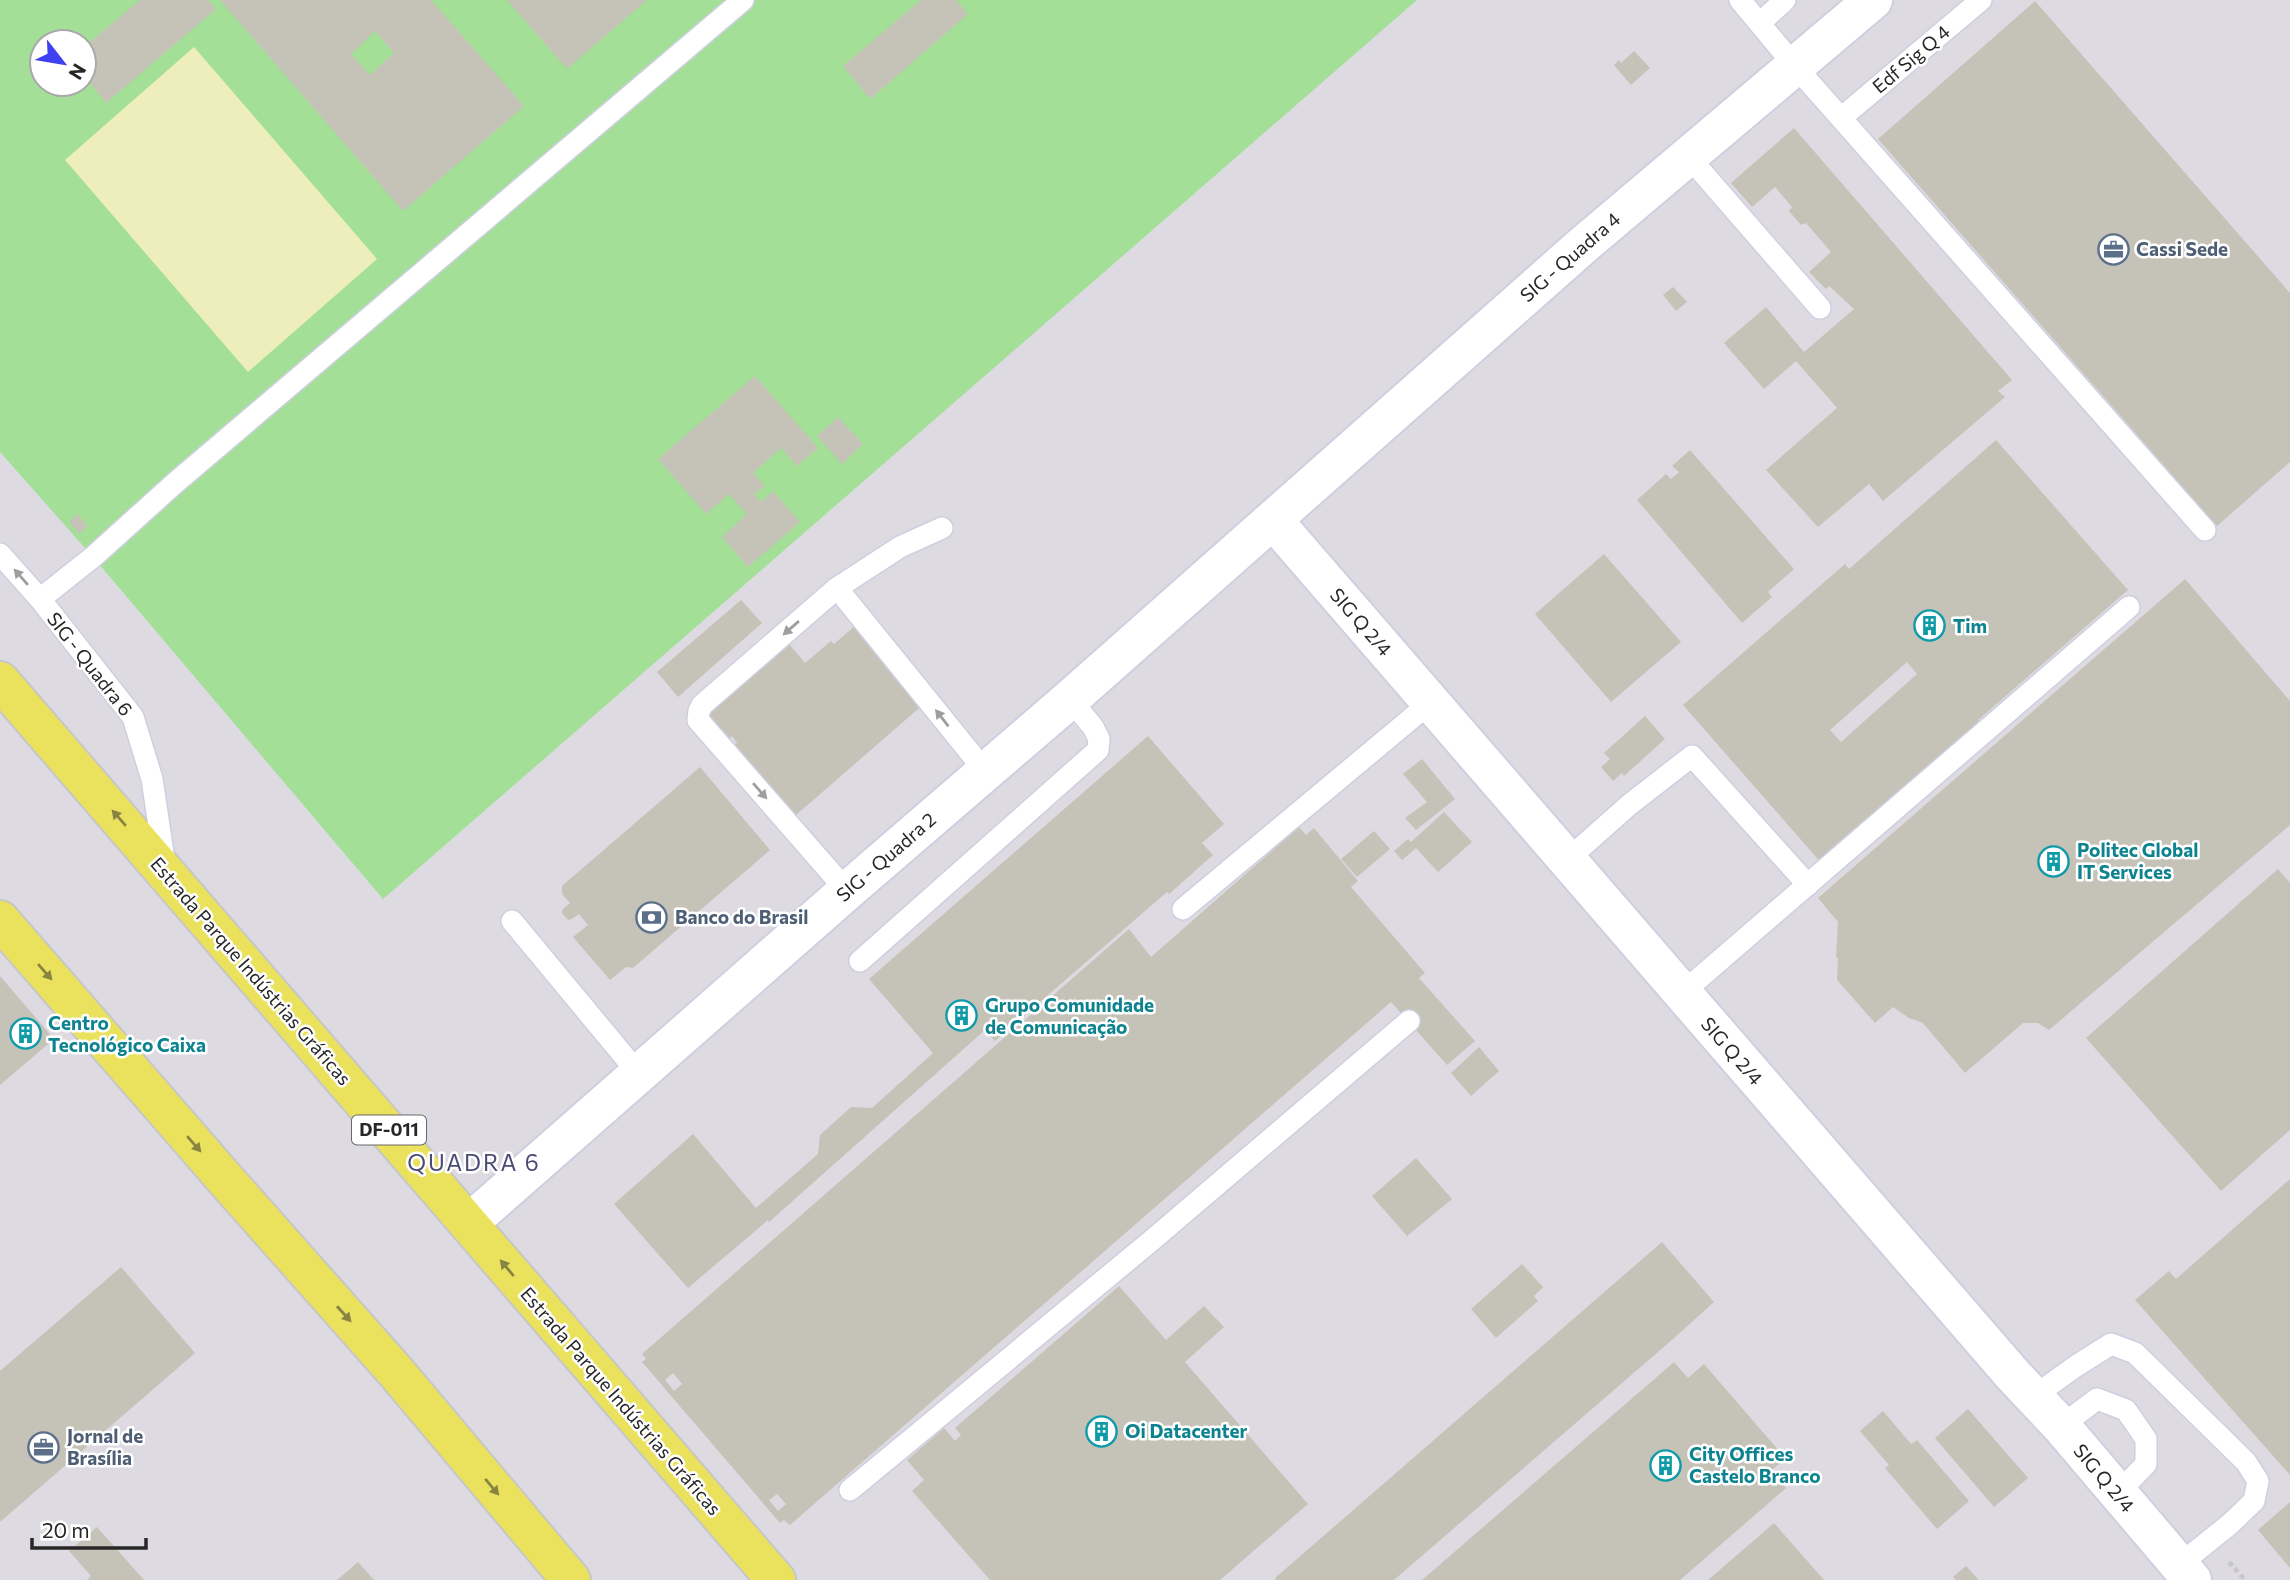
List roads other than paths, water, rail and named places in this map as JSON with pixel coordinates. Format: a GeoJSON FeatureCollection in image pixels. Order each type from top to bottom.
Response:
{"type":"FeatureCollection","features":[{"type":"Feature","properties":{"kind":"main road","name":"Estrada Parque Indústrias Gráficas"},"geometry":{"type":"LineString","coordinates":[[0,681],[776,1580]]}},
{"type":"Feature","properties":{"kind":"main road"},"geometry":{"type":"LineString","coordinates":[[0,920],[396,1373],[571,1580]]}},
{"type":"Feature","properties":{"kind":"street","name":"SIG - Quadra 4"},"geometry":{"type":"LineString","coordinates":[[1273,520],[1582,246],[1873,0]]}},
{"type":"Feature","properties":{"kind":"street","name":"SIG - Quadra 2"},"geometry":{"type":"LineString","coordinates":[[469,1223],[1273,520]]}},
{"type":"Feature","properties":{"kind":"street","name":"SIG Q 2/4"},"geometry":{"type":"LineString","coordinates":[[1273,520],[2061,1426],[2185,1573]]}},
{"type":"Feature","properties":{"kind":"lane"},"geometry":{"type":"LineString","coordinates":[[40,599],[93,557],[175,483],[743,0]]}},
{"type":"Feature","properties":{"kind":"lane"},"geometry":{"type":"LineString","coordinates":[[1740,0],[1794,65],[2205,530]]}},
{"type":"Feature","properties":{"kind":"lane"},"geometry":{"type":"LineString","coordinates":[[1760,23],[1784,0]]}},
{"type":"Feature","properties":{"kind":"lane","name":"Edf Sig Q 4"},"geometry":{"type":"LineString","coordinates":[[1841,118],[1981,0]]}},
{"type":"Feature","properties":{"kind":"lane"},"geometry":{"type":"LineString","coordinates":[[1688,156],[1820,309]]}},
{"type":"Feature","properties":{"kind":"lane"},"geometry":{"type":"LineString","coordinates":[[847,891],[698,720],[699,711],[702,705],[837,589],[900,547],[942,528]]}},
{"type":"Feature","properties":{"kind":"lane","name":"SIG - Quadra 6"},"geometry":{"type":"LineString","coordinates":[[0,554],[40,599],[133,718],[152,779],[165,872]]}},
{"type":"Feature","properties":{"kind":"lane"},"geometry":{"type":"LineString","coordinates":[[837,589],[985,771]]}},
{"type":"Feature","properties":{"kind":"lane"},"geometry":{"type":"LineString","coordinates":[[1682,993],[2129,607]]}},
{"type":"Feature","properties":{"kind":"lane"},"geometry":{"type":"LineString","coordinates":[[860,961],[1098,750],[1099,739],[1093,727],[1070,699]]}},
{"type":"Feature","properties":{"kind":"lane"},"geometry":{"type":"LineString","coordinates":[[1183,909],[1430,702]]}},
{"type":"Feature","properties":{"kind":"lane"},"geometry":{"type":"LineString","coordinates":[[1567,860],[1629,805],[1692,756],[1808,885]]}},
{"type":"Feature","properties":{"kind":"lane"},"geometry":{"type":"LineString","coordinates":[[512,921],[639,1074]]}},
{"type":"Feature","properties":{"kind":"lane"},"geometry":{"type":"LineString","coordinates":[[850,1490],[1151,1241],[1409,1021]]}},
{"type":"Feature","properties":{"kind":"lane"},"geometry":{"type":"LineString","coordinates":[[2033,1397],[2111,1344],[2135,1353],[2246,1462],[2258,1482],[2254,1501],[2185,1573]]}},
{"type":"Feature","properties":{"kind":"lane"},"geometry":{"type":"LineString","coordinates":[[2061,1426],[2098,1399],[2126,1410],[2146,1438],[2146,1464],[2117,1494]]}},
{"type":"Feature","properties":{"kind":"place","name":"Cassi Sede"},"geometry":{"type":"Point","coordinates":[2113,249]}},
{"type":"Feature","properties":{"kind":"place","name":"Tim"},"geometry":{"type":"Point","coordinates":[1930,626]}},
{"type":"Feature","properties":{"kind":"place","name":"Politec Global IT Services"},"geometry":{"type":"Point","coordinates":[2054,861]}},
{"type":"Feature","properties":{"kind":"place","name":"Banco do Brasil"},"geometry":{"type":"Point","coordinates":[652,917]}},
{"type":"Feature","properties":{"kind":"place","name":"Grupo Comunidade de Comunicação"},"geometry":{"type":"Point","coordinates":[962,1016]}},
{"type":"Feature","properties":{"kind":"place","name":"Centro Tecnológico Caixa"},"geometry":{"type":"Point","coordinates":[25,1034]}},
{"type":"Feature","properties":{"kind":"place","name":"Oi Datacenter"},"geometry":{"type":"Point","coordinates":[1102,1431]}},
{"type":"Feature","properties":{"kind":"place","name":"Jornal de Brasília"},"geometry":{"type":"Point","coordinates":[44,1447]}},
{"type":"Feature","properties":{"kind":"place","name":"City Offices Castelo Branco"},"geometry":{"type":"Point","coordinates":[1666,1465]}},
{"type":"Feature","properties":{"kind":"district","name":"QUADRA 6"},"geometry":{"type":"Point","coordinates":[474,1163]}}]}
